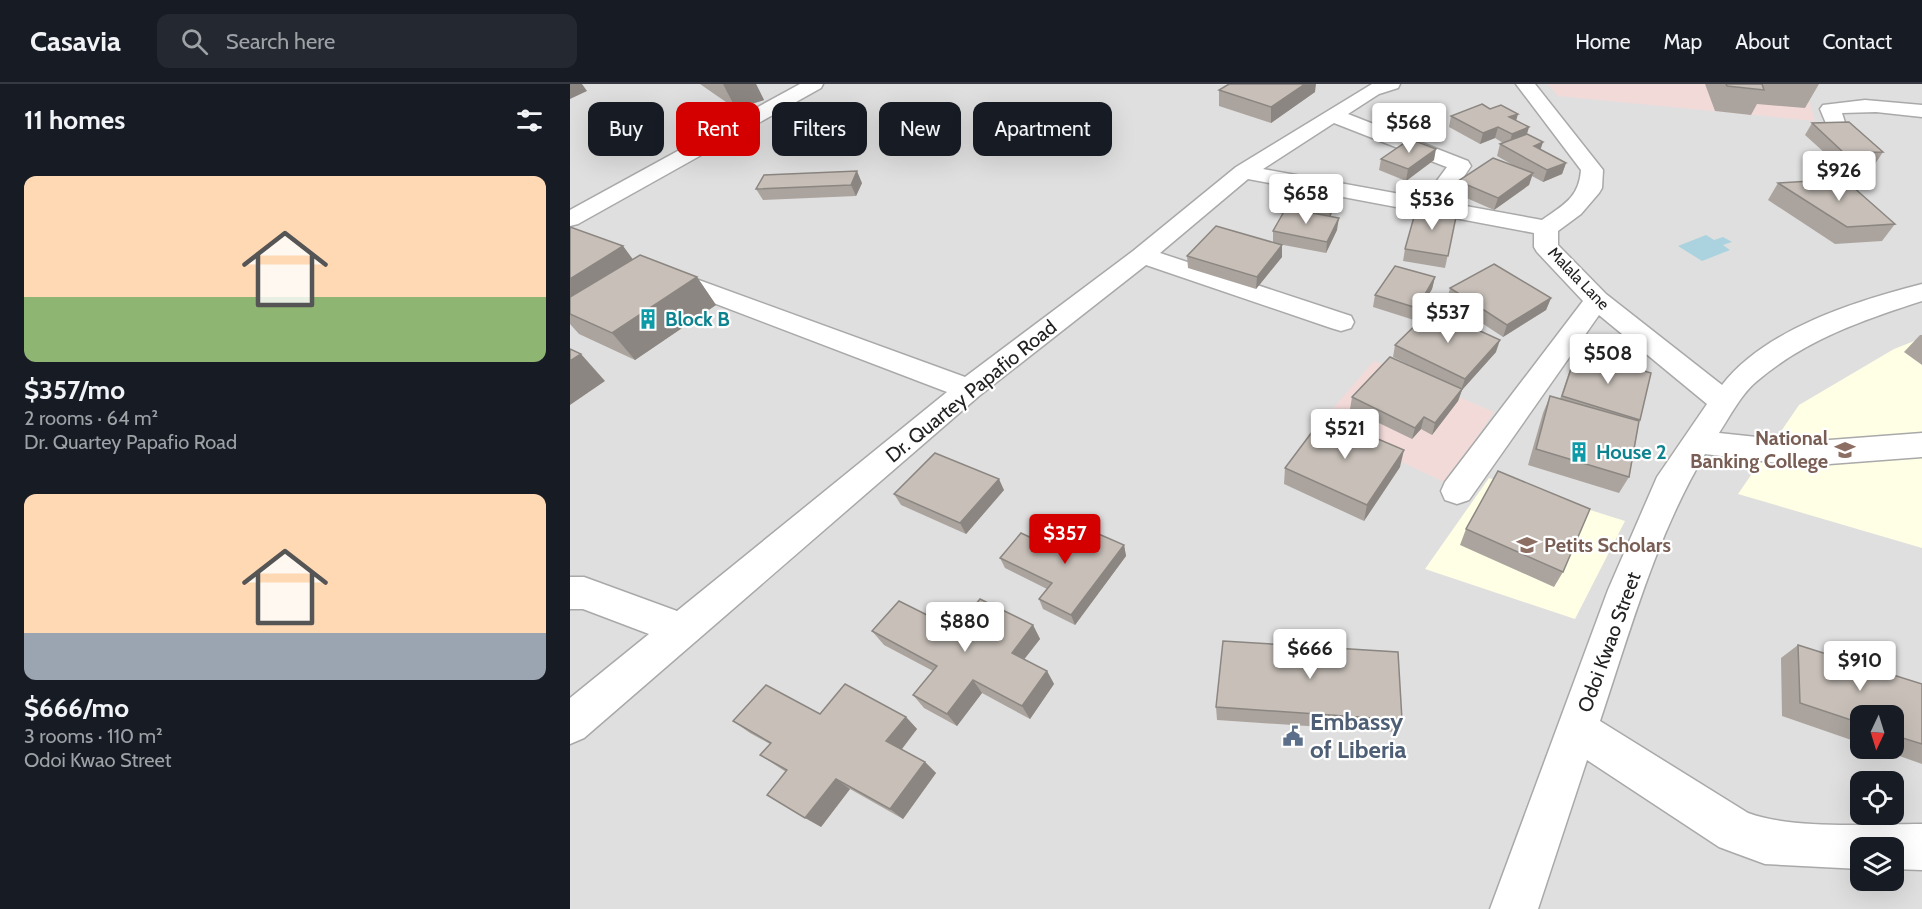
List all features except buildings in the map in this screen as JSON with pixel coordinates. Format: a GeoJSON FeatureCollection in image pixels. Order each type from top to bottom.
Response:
{"type":"FeatureCollection","features":[{"type":"Feature","properties":{"kind":"street"},"geometry":{"type":"LineString","coordinates":[[570,219],[814,84]]}},
{"type":"Feature","properties":{"kind":"street","name":"Dr. Quartey Papafio Road"},"geometry":{"type":"LineString","coordinates":[[570,724],[969,389],[1142,256],[1244,172],[1372,90],[1391,84]]}},
{"type":"Feature","properties":{"kind":"street"},"geometry":{"type":"LineString","coordinates":[[1525,84],[1592,170],[1591,188],[1573,209],[1546,228]]}},
{"type":"Feature","properties":{"kind":"street"},"geometry":{"type":"LineString","coordinates":[[1862,84],[1871,105]]}},
{"type":"Feature","properties":{"kind":"street"},"geometry":{"type":"LineString","coordinates":[[1837,129],[1830,109],[1848,105],[1871,105],[1922,111]]}},
{"type":"Feature","properties":{"kind":"street"},"geometry":{"type":"LineString","coordinates":[[1332,115],[1460,166],[1444,186]]}},
{"type":"Feature","properties":{"kind":"street","name":"Malala Lane"},"geometry":{"type":"LineString","coordinates":[[1244,172],[1546,228],[1545,247],[1597,300],[1724,402]]}},
{"type":"Feature","properties":{"kind":"street"},"geometry":{"type":"LineString","coordinates":[[1142,256],[1178,266],[1341,322]]}},
{"type":"Feature","properties":{"kind":"street"},"geometry":{"type":"LineString","coordinates":[[646,269],[969,389]]}},
{"type":"Feature","properties":{"kind":"street","name":"Odoi Kwao Street"},"geometry":{"type":"LineString","coordinates":[[1514,909],[1626,590],[1669,486],[1724,402],[1745,375],[1791,343],[1842,318],[1922,292]]}},
{"type":"Feature","properties":{"kind":"street"},"geometry":{"type":"LineString","coordinates":[[1457,491],[1597,300]]}},
{"type":"Feature","properties":{"kind":"street"},"geometry":{"type":"LineString","coordinates":[[1698,442],[1803,454],[1922,445]]}},
{"type":"Feature","properties":{"kind":"street"},"geometry":{"type":"LineString","coordinates":[[570,593],[584,594],[682,630]]}},
{"type":"Feature","properties":{"kind":"street"},"geometry":{"type":"LineString","coordinates":[[1577,730],[1735,831],[1765,842],[1796,845],[1922,847]]}},
{"type":"Feature","properties":{"kind":"shaded area"},"geometry":{"type":"Polygon","coordinates":[[[570,84],[1922,84],[1922,909],[570,909],[570,84]]]}},
{"type":"Feature","properties":{"kind":"shaded area"},"geometry":{"type":"Polygon","coordinates":[[[1548,84],[1804,84],[1815,121],[1558,96],[1548,84]]]}},
{"type":"Feature","properties":{"kind":"shaded area","name":"National Banking College"},"geometry":{"type":"Polygon","coordinates":[[[1922,338],[1922,548],[1738,494],[1799,405],[1894,349],[1922,338]]]}},
{"type":"Feature","properties":{"kind":"shaded area"},"geometry":{"type":"Polygon","coordinates":[[[1374,361],[1494,412],[1446,483],[1320,423],[1374,361]]]}},
{"type":"Feature","properties":{"kind":"shaded area","name":"Petits Scholars"},"geometry":{"type":"Polygon","coordinates":[[[1489,478],[1625,521],[1575,619],[1425,569],[1489,478]]]}},
{"type":"Feature","properties":{"kind":"water"},"geometry":{"type":"Polygon","coordinates":[[[1706,235],[1714,240],[1723,237],[1732,242],[1723,245],[1730,250],[1702,261],[1678,246],[1706,235]]]}},
{"type":"Feature","properties":{"kind":"place","name":"Block B"},"geometry":{"type":"Point","coordinates":[648,319]}},
{"type":"Feature","properties":{"kind":"place","name":"National Banking College"},"geometry":{"type":"Point","coordinates":[1845,450]}},
{"type":"Feature","properties":{"kind":"place","name":"House 2"},"geometry":{"type":"Point","coordinates":[1579,452]}},
{"type":"Feature","properties":{"kind":"place","name":"Petits Scholars"},"geometry":{"type":"Point","coordinates":[1527,545]}},
{"type":"Feature","properties":{"kind":"place","name":"Embassy of Liberia"},"geometry":{"type":"Point","coordinates":[1293,736]}}]}
